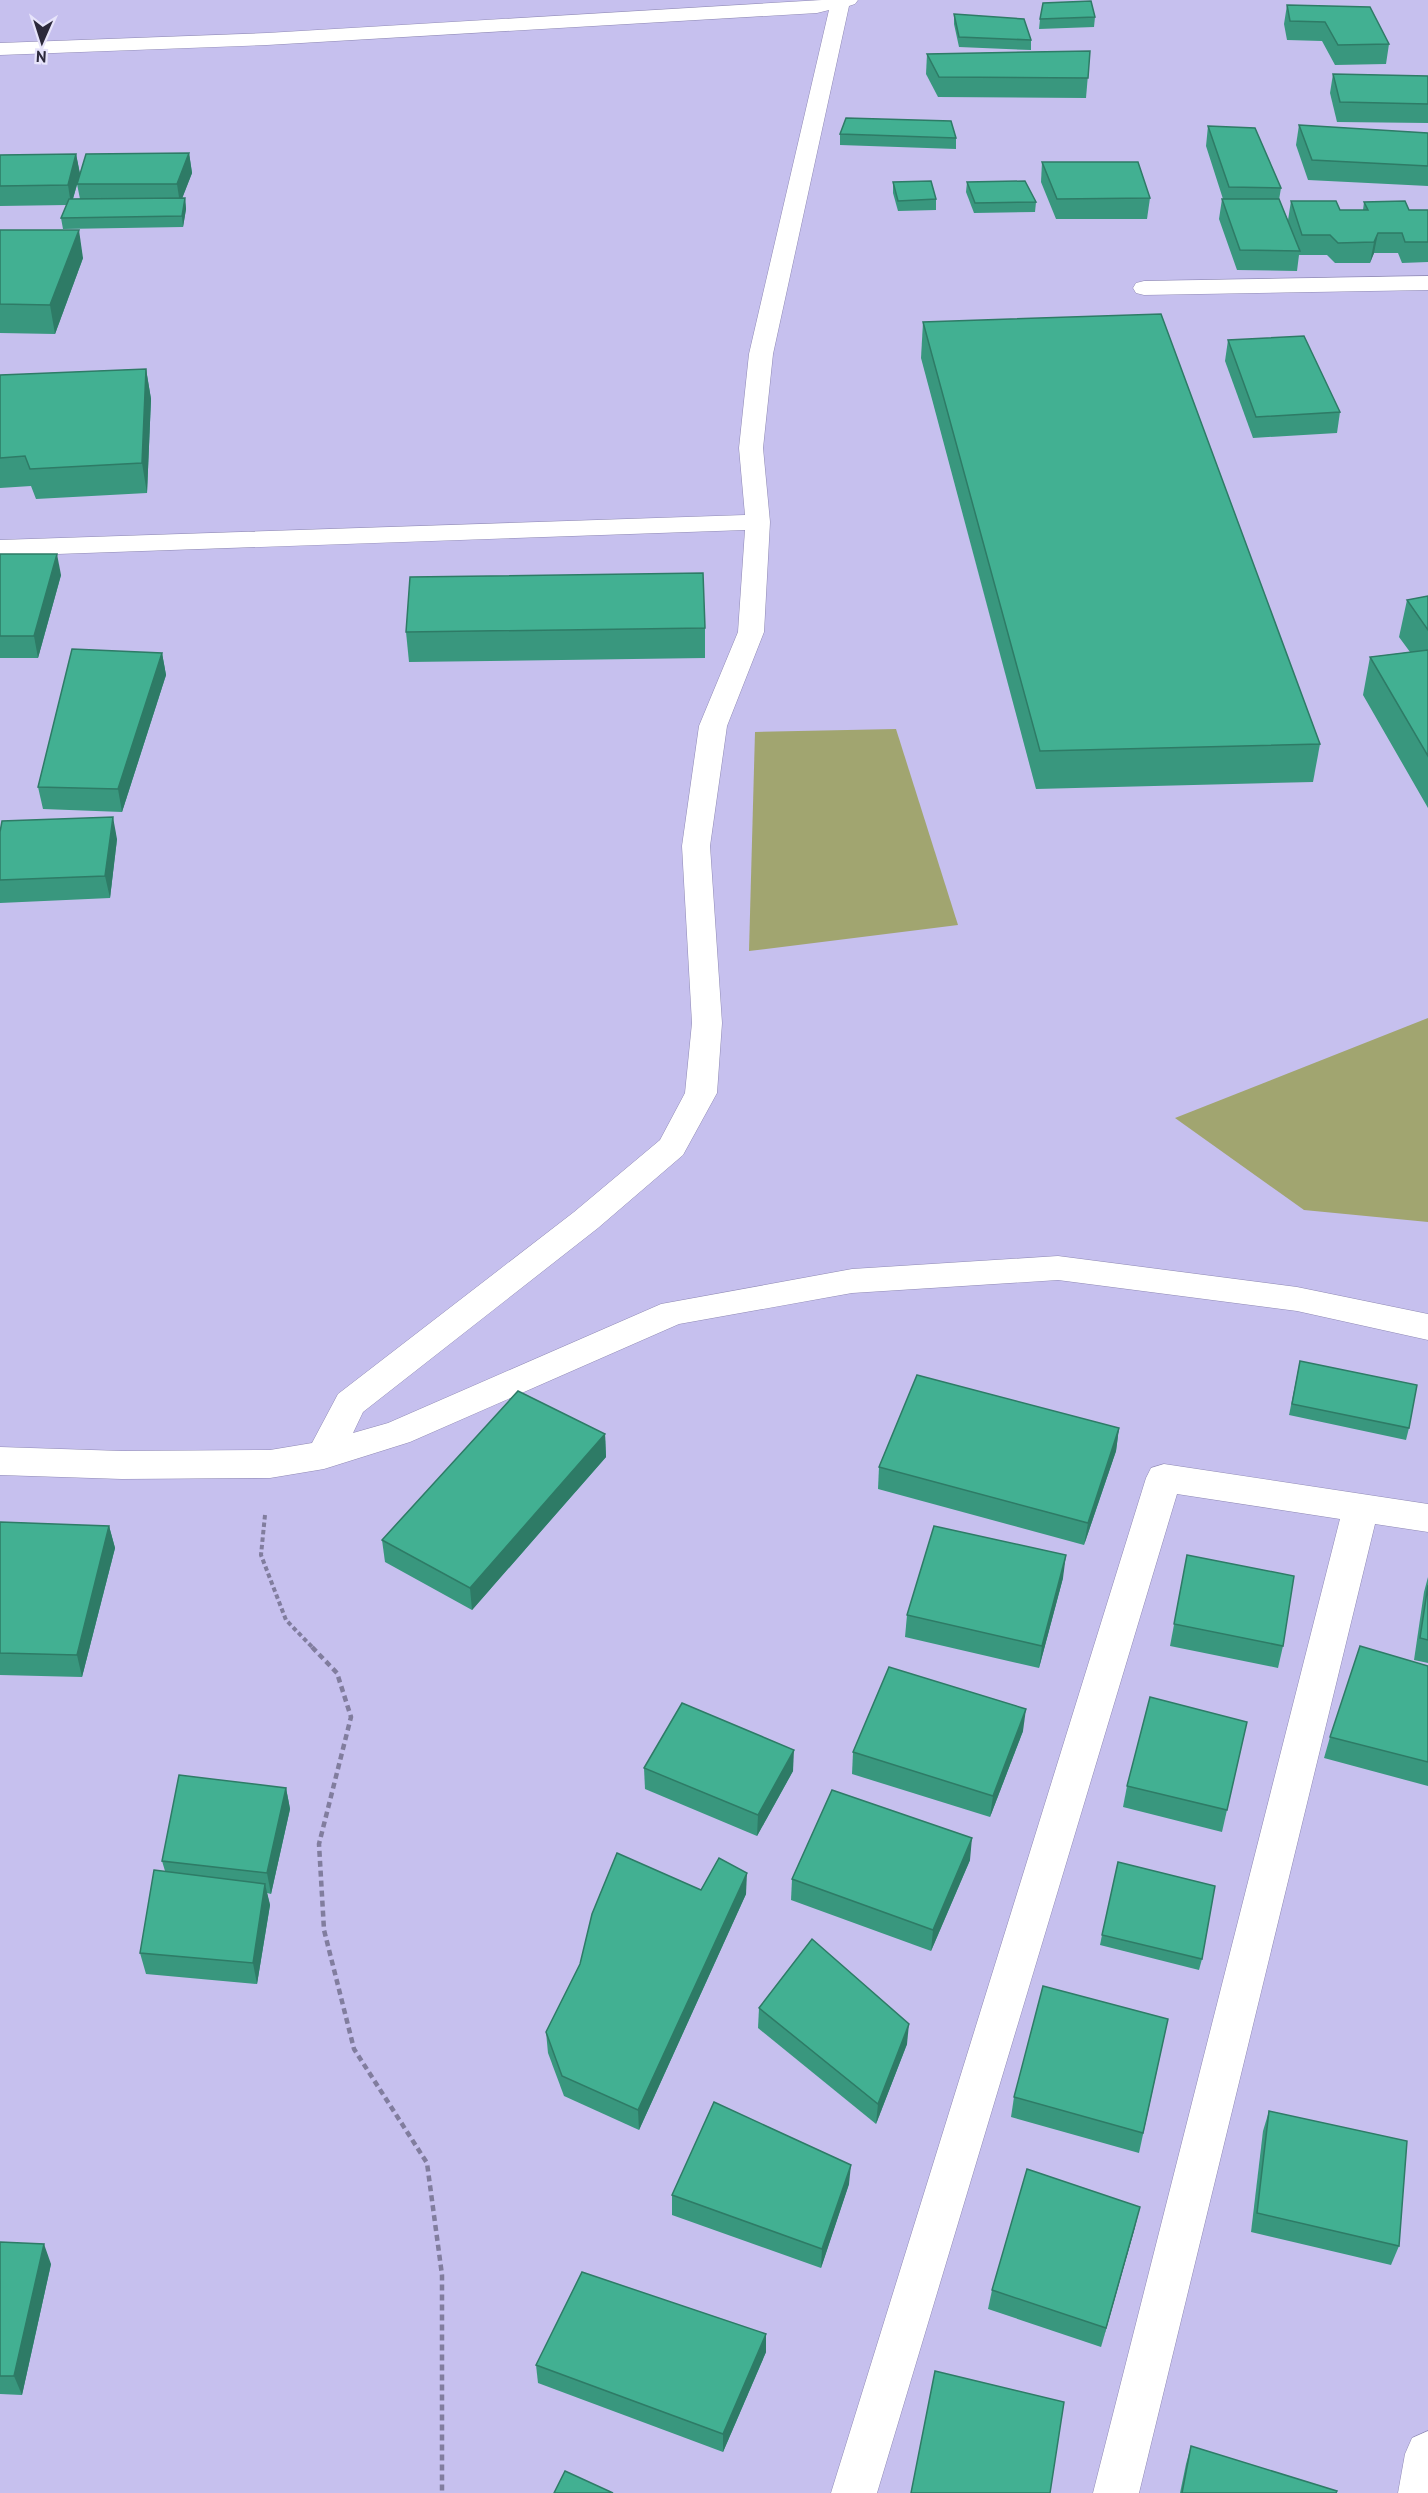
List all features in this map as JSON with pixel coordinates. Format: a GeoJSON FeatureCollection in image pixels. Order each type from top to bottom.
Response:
{"type":"FeatureCollection","features":[{"type":"Feature","properties":{"kind":"street"},"geometry":{"type":"LineString","coordinates":[[0,49],[267,39],[817,7],[844,1],[761,354],[751,448],[758,522],[752,632],[713,726],[696,846],[707,1023],[701,1094],[672,1147],[586,1220],[350,1403],[324,1455]]}},
{"type":"Feature","properties":{"kind":"street"},"geometry":{"type":"LineString","coordinates":[[1144,288],[1428,283]]}},
{"type":"Feature","properties":{"kind":"street"},"geometry":{"type":"LineString","coordinates":[[0,548],[758,522]]}},
{"type":"Feature","properties":{"kind":"street"},"geometry":{"type":"LineString","coordinates":[[0,1461],[122,1465],[270,1464],[324,1455],[398,1433],[673,1313],[852,1281],[1058,1268],[1297,1299],[1428,1327]]}},
{"type":"Feature","properties":{"kind":"street"},"geometry":{"type":"LineString","coordinates":[[854,2493],[1164,1478],[1428,1518]]}},
{"type":"Feature","properties":{"kind":"street"},"geometry":{"type":"LineString","coordinates":[[1116,2493],[1361,1507]]}},
{"type":"Feature","properties":{"kind":"street"},"geometry":{"type":"LineString","coordinates":[[1421,2493],[1428,2454]]}},
{"type":"Feature","properties":{"kind":"path"},"geometry":{"type":"LineString","coordinates":[[270,1464],[261,1555],[286,1620],[338,1673],[351,1717],[319,1844],[324,1930],[354,2049],[427,2163],[442,2275],[442,2493]]}},
{"type":"Feature","properties":{"kind":"green space"},"geometry":{"type":"Polygon","coordinates":[[[896,729],[958,925],[749,951],[755,732],[896,729]]]}},
{"type":"Feature","properties":{"kind":"green space"},"geometry":{"type":"Polygon","coordinates":[[[1428,1018],[1428,1222],[1304,1210],[1175,1118],[1428,1018]]]}},
{"type":"Feature","properties":{"kind":"building"},"geometry":{"type":"Polygon","coordinates":[[[1091,1],[1095,17],[1040,19],[1043,3],[1091,1]]]}},
{"type":"Feature","properties":{"kind":"building"},"geometry":{"type":"Polygon","coordinates":[[[1287,5],[1370,7],[1389,44],[1338,45],[1325,22],[1290,21],[1287,5]]]}},
{"type":"Feature","properties":{"kind":"building"},"geometry":{"type":"Polygon","coordinates":[[[954,14],[1024,19],[1031,40],[959,37],[954,14]]]}},
{"type":"Feature","properties":{"kind":"building"},"geometry":{"type":"Polygon","coordinates":[[[1090,51],[1088,78],[939,77],[927,54],[1090,51]]]}},
{"type":"Feature","properties":{"kind":"building"},"geometry":{"type":"Polygon","coordinates":[[[1333,74],[1428,76],[1428,104],[1340,102],[1333,74]]]}},
{"type":"Feature","properties":{"kind":"building"},"geometry":{"type":"Polygon","coordinates":[[[846,118],[951,121],[956,138],[840,134],[846,118]]]}},
{"type":"Feature","properties":{"kind":"building"},"geometry":{"type":"Polygon","coordinates":[[[1299,125],[1428,133],[1428,166],[1312,160],[1299,125]]]}},
{"type":"Feature","properties":{"kind":"building"},"geometry":{"type":"Polygon","coordinates":[[[1208,126],[1255,128],[1281,188],[1229,187],[1208,126]]]}},
{"type":"Feature","properties":{"kind":"building"},"geometry":{"type":"Polygon","coordinates":[[[189,153],[177,184],[77,184],[86,154],[189,153]]]}},
{"type":"Feature","properties":{"kind":"building"},"geometry":{"type":"Polygon","coordinates":[[[76,154],[68,185],[0,186],[0,155],[76,154]]]}},
{"type":"Feature","properties":{"kind":"building"},"geometry":{"type":"Polygon","coordinates":[[[1042,162],[1138,162],[1150,198],[1057,199],[1042,162]]]}},
{"type":"Feature","properties":{"kind":"building"},"geometry":{"type":"Polygon","coordinates":[[[931,181],[936,199],[898,201],[893,182],[931,181]]]}},
{"type":"Feature","properties":{"kind":"building"},"geometry":{"type":"Polygon","coordinates":[[[1025,181],[1036,202],[975,203],[967,182],[1025,181]]]}},
{"type":"Feature","properties":{"kind":"building"},"geometry":{"type":"Polygon","coordinates":[[[185,198],[182,216],[61,218],[69,199],[185,198]]]}},
{"type":"Feature","properties":{"kind":"building"},"geometry":{"type":"Polygon","coordinates":[[[1222,199],[1279,199],[1300,251],[1240,250],[1222,199]]]}},
{"type":"Feature","properties":{"kind":"building"},"geometry":{"type":"Polygon","coordinates":[[[1291,201],[1336,201],[1340,210],[1368,210],[1364,202],[1405,201],[1409,210],[1428,210],[1428,242],[1405,242],[1402,233],[1378,233],[1374,242],[1338,243],[1330,235],[1302,235],[1291,201]]]}},
{"type":"Feature","properties":{"kind":"building"},"geometry":{"type":"Polygon","coordinates":[[[0,230],[79,230],[50,305],[0,304],[0,230]]]}},
{"type":"Feature","properties":{"kind":"building"},"geometry":{"type":"Polygon","coordinates":[[[1161,314],[1320,744],[1040,751],[923,322],[1161,314]]]}},
{"type":"Feature","properties":{"kind":"building"},"geometry":{"type":"Polygon","coordinates":[[[1304,336],[1340,412],[1256,417],[1228,340],[1304,336]]]}},
{"type":"Feature","properties":{"kind":"building"},"geometry":{"type":"Polygon","coordinates":[[[146,369],[142,463],[30,469],[25,456],[0,458],[0,375],[146,369]]]}},
{"type":"Feature","properties":{"kind":"building"},"geometry":{"type":"Polygon","coordinates":[[[0,554],[57,554],[34,636],[0,636],[0,554]]]}},
{"type":"Feature","properties":{"kind":"building"},"geometry":{"type":"Polygon","coordinates":[[[703,573],[705,628],[406,632],[410,577],[703,573]]]}},
{"type":"Feature","properties":{"kind":"building"},"geometry":{"type":"Polygon","coordinates":[[[1428,596],[1428,630],[1407,600],[1428,596]]]}},
{"type":"Feature","properties":{"kind":"building"},"geometry":{"type":"Polygon","coordinates":[[[72,649],[162,653],[118,789],[38,787],[72,649]]]}},
{"type":"Feature","properties":{"kind":"building"},"geometry":{"type":"Polygon","coordinates":[[[1428,650],[1428,756],[1370,657],[1428,650]]]}},
{"type":"Feature","properties":{"kind":"building"},"geometry":{"type":"Polygon","coordinates":[[[113,817],[105,876],[0,880],[2,821],[113,817]]]}},
{"type":"Feature","properties":{"kind":"building"},"geometry":{"type":"Polygon","coordinates":[[[1300,1361],[1417,1385],[1409,1428],[1292,1404],[1300,1361]]]}},
{"type":"Feature","properties":{"kind":"building"},"geometry":{"type":"Polygon","coordinates":[[[917,1375],[1119,1428],[1088,1523],[879,1467],[917,1375]]]}},
{"type":"Feature","properties":{"kind":"building"},"geometry":{"type":"Polygon","coordinates":[[[518,1391],[605,1434],[470,1588],[382,1540],[518,1391]]]}},
{"type":"Feature","properties":{"kind":"building"},"geometry":{"type":"Polygon","coordinates":[[[0,1522],[109,1526],[77,1655],[0,1653],[0,1522]]]}},
{"type":"Feature","properties":{"kind":"building"},"geometry":{"type":"Polygon","coordinates":[[[934,1526],[1066,1555],[1042,1646],[907,1615],[934,1526]]]}},
{"type":"Feature","properties":{"kind":"building"},"geometry":{"type":"Polygon","coordinates":[[[1187,1555],[1294,1576],[1283,1646],[1174,1624],[1187,1555]]]}},
{"type":"Feature","properties":{"kind":"building"},"geometry":{"type":"Polygon","coordinates":[[[1428,1585],[1428,1640],[1420,1638],[1428,1585]]]}},
{"type":"Feature","properties":{"kind":"building"},"geometry":{"type":"Polygon","coordinates":[[[1360,1646],[1428,1666],[1428,1762],[1330,1737],[1360,1646]]]}},
{"type":"Feature","properties":{"kind":"building"},"geometry":{"type":"Polygon","coordinates":[[[889,1667],[1026,1709],[993,1796],[853,1752],[889,1667]]]}},
{"type":"Feature","properties":{"kind":"building"},"geometry":{"type":"Polygon","coordinates":[[[1150,1697],[1247,1722],[1227,1810],[1127,1786],[1150,1697]]]}},
{"type":"Feature","properties":{"kind":"building"},"geometry":{"type":"Polygon","coordinates":[[[682,1703],[794,1750],[758,1815],[644,1768],[682,1703]]]}},
{"type":"Feature","properties":{"kind":"building"},"geometry":{"type":"Polygon","coordinates":[[[179,1775],[286,1788],[267,1873],[162,1861],[179,1775]]]}},
{"type":"Feature","properties":{"kind":"building"},"geometry":{"type":"Polygon","coordinates":[[[832,1790],[972,1838],[933,1930],[792,1879],[832,1790]]]}},
{"type":"Feature","properties":{"kind":"building"},"geometry":{"type":"Polygon","coordinates":[[[617,1853],[701,1890],[719,1858],[747,1873],[638,2110],[562,2076],[546,2032],[580,1964],[592,1914],[617,1853]]]}},
{"type":"Feature","properties":{"kind":"building"},"geometry":{"type":"Polygon","coordinates":[[[1118,1862],[1215,1886],[1202,1959],[1102,1935],[1118,1862]]]}},
{"type":"Feature","properties":{"kind":"building"},"geometry":{"type":"Polygon","coordinates":[[[154,1870],[265,1884],[253,1963],[140,1953],[154,1870]]]}},
{"type":"Feature","properties":{"kind":"building"},"geometry":{"type":"Polygon","coordinates":[[[812,1939],[909,2024],[878,2104],[759,2008],[812,1939]]]}},
{"type":"Feature","properties":{"kind":"building"},"geometry":{"type":"Polygon","coordinates":[[[1043,1986],[1168,2019],[1143,2133],[1014,2097],[1043,1986]]]}},
{"type":"Feature","properties":{"kind":"building"},"geometry":{"type":"Polygon","coordinates":[[[714,2102],[851,2165],[822,2249],[672,2195],[714,2102]]]}},
{"type":"Feature","properties":{"kind":"building"},"geometry":{"type":"Polygon","coordinates":[[[1269,2111],[1407,2141],[1399,2246],[1257,2213],[1269,2111]]]}},
{"type":"Feature","properties":{"kind":"building"},"geometry":{"type":"Polygon","coordinates":[[[1027,2169],[1140,2207],[1106,2328],[992,2290],[1027,2169]]]}},
{"type":"Feature","properties":{"kind":"building"},"geometry":{"type":"Polygon","coordinates":[[[0,2242],[44,2244],[14,2376],[0,2376],[0,2242]]]}},
{"type":"Feature","properties":{"kind":"building"},"geometry":{"type":"Polygon","coordinates":[[[582,2272],[766,2334],[723,2434],[536,2365],[582,2272]]]}},
{"type":"Feature","properties":{"kind":"building"},"geometry":{"type":"Polygon","coordinates":[[[935,2371],[1064,2402],[1050,2493],[911,2493],[935,2371]]]}},
{"type":"Feature","properties":{"kind":"building"},"geometry":{"type":"Polygon","coordinates":[[[1191,2446],[1337,2491],[1336,2493],[1182,2493],[1191,2446]]]}},
{"type":"Feature","properties":{"kind":"building"},"geometry":{"type":"Polygon","coordinates":[[[565,2471],[613,2493],[554,2493],[565,2471]]]}}]}
